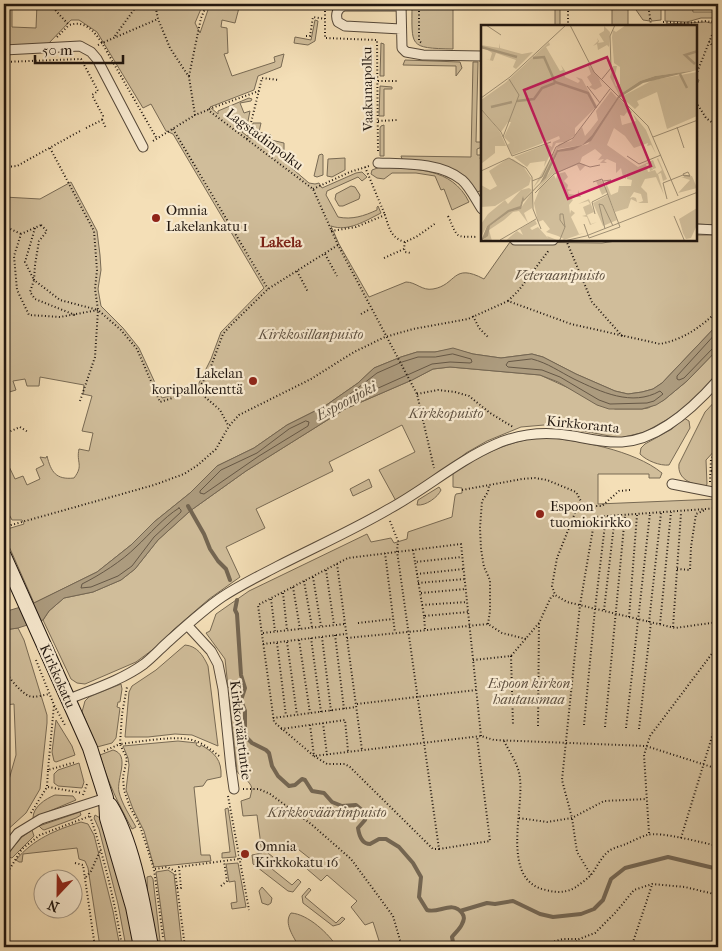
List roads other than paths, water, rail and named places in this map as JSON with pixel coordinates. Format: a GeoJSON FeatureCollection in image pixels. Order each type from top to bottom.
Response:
{"type":"FeatureCollection","features":[{"type":"Feature","properties":{"kind":"main road","name":"Kirkkokatu"},"geometry":{"type":"LineString","coordinates":[[4,556],[69,699],[90,748],[106,798],[116,815],[125,839],[143,904],[151,947]]}},
{"type":"Feature","properties":{"kind":"main road","name":"Kirkkokatu"},"geometry":{"type":"LineString","coordinates":[[106,798],[107,818],[133,907],[141,947]]}},
{"type":"Feature","properties":{"kind":"street"},"geometry":{"type":"LineString","coordinates":[[401,29],[345,26],[338,22],[336,16],[338,10],[344,6],[401,5],[402,48],[406,52],[423,55],[481,56]]}},
{"type":"Feature","properties":{"kind":"street"},"geometry":{"type":"LineString","coordinates":[[4,50],[80,46],[91,52],[97,59],[143,147]]}},
{"type":"Feature","properties":{"kind":"street"},"geometry":{"type":"LineString","coordinates":[[378,164],[430,166],[449,173],[460,178],[466,184],[481,207]]}},
{"type":"Feature","properties":{"kind":"street"},"geometry":{"type":"LineString","coordinates":[[697,229],[718,230]]}},
{"type":"Feature","properties":{"kind":"street"},"geometry":{"type":"LineString","coordinates":[[525,241],[551,244]]}},
{"type":"Feature","properties":{"kind":"street","name":"Kirkkoranta"},"geometry":{"type":"LineString","coordinates":[[187,625],[221,598],[251,580],[389,510],[437,480],[467,458],[496,444],[522,435],[548,432],[596,441],[622,442],[638,438],[681,416],[702,398],[718,380]]}},
{"type":"Feature","properties":{"kind":"street"},"geometry":{"type":"LineString","coordinates":[[672,484],[718,493]]}},
{"type":"Feature","properties":{"kind":"street"},"geometry":{"type":"LineString","coordinates":[[69,699],[112,682],[144,664],[187,625]]}},
{"type":"Feature","properties":{"kind":"street","name":"Kirkkoväärtintie"},"geometry":{"type":"LineString","coordinates":[[187,625],[211,651],[218,664],[223,689],[231,768],[231,792]]}},
{"type":"Feature","properties":{"kind":"street"},"geometry":{"type":"LineString","coordinates":[[4,851],[18,833],[41,819],[106,798]]}},
{"type":"Feature","properties":{"kind":"water","name":"Espoonjoki"},"geometry":{"type":"Polygon","coordinates":[[[718,324],[718,349],[687,381],[664,400],[656,405],[642,409],[609,409],[597,405],[558,382],[540,375],[450,367],[433,369],[345,409],[246,471],[190,511],[158,540],[135,569],[121,580],[93,592],[64,598],[49,611],[43,620],[18,628],[4,630],[4,612],[34,603],[97,572],[190,493],[217,466],[254,448],[287,425],[325,406],[358,383],[374,368],[417,352],[435,352],[453,348],[473,354],[501,358],[532,354],[543,357],[615,391],[628,394],[653,389],[662,383],[718,324]]]}},
{"type":"Feature","properties":{"kind":"waterway"},"geometry":{"type":"LineString","coordinates":[[188,506],[210,549],[226,569],[230,580]]}},
{"type":"Feature","properties":{"kind":"waterway"},"geometry":{"type":"LineString","coordinates":[[237,600],[235,610],[237,614],[241,675],[245,688],[241,700],[245,711],[245,732],[247,738],[269,753],[272,766],[278,776],[289,786],[295,785],[302,779],[305,780],[312,791],[324,793],[332,802],[342,806],[356,805],[362,810],[365,820],[358,828],[364,842],[370,844],[379,839],[386,839],[399,847],[413,863],[421,877],[419,897],[427,910],[432,911],[450,907],[458,909],[463,914],[464,920],[452,937],[454,947]]}},
{"type":"Feature","properties":{"kind":"waterway"},"geometry":{"type":"LineString","coordinates":[[460,911],[487,903],[495,904],[513,901],[540,914],[553,917],[581,914],[594,909],[603,900],[611,879],[625,868],[668,857],[718,869]]}},
{"type":"Feature","properties":{"kind":"place","name":"Omnia Lakelankatu 1"},"geometry":{"type":"Point","coordinates":[156,218]}},
{"type":"Feature","properties":{"kind":"place","name":"Lakelan koripallokenttä"},"geometry":{"type":"Point","coordinates":[253,381]}},
{"type":"Feature","properties":{"kind":"place","name":"Espoon tuomiokirkko"},"geometry":{"type":"Point","coordinates":[540,514]}},
{"type":"Feature","properties":{"kind":"place","name":"Omnia Kirkkokatu 16"},"geometry":{"type":"Point","coordinates":[245,854]}},
{"type":"Feature","properties":{"kind":"district","name":"Lakela"},"geometry":{"type":"Point","coordinates":[281,242]}},
{"type":"Feature","properties":{"kind":"park label","name":"Veteraanipuisto"},"geometry":{"type":"Point","coordinates":[560,275]}},
{"type":"Feature","properties":{"kind":"park label","name":"Kirkkosillanpuisto"},"geometry":{"type":"Point","coordinates":[311,334]}},
{"type":"Feature","properties":{"kind":"park label","name":"Kirkkopuisto"},"geometry":{"type":"Point","coordinates":[446,413]}},
{"type":"Feature","properties":{"kind":"park label","name":"Espoon kirkon hautausmaa"},"geometry":{"type":"Point","coordinates":[529,692]}},
{"type":"Feature","properties":{"kind":"park label","name":"Kirkkoväärtinpuisto"},"geometry":{"type":"Point","coordinates":[327,812]}}]}
